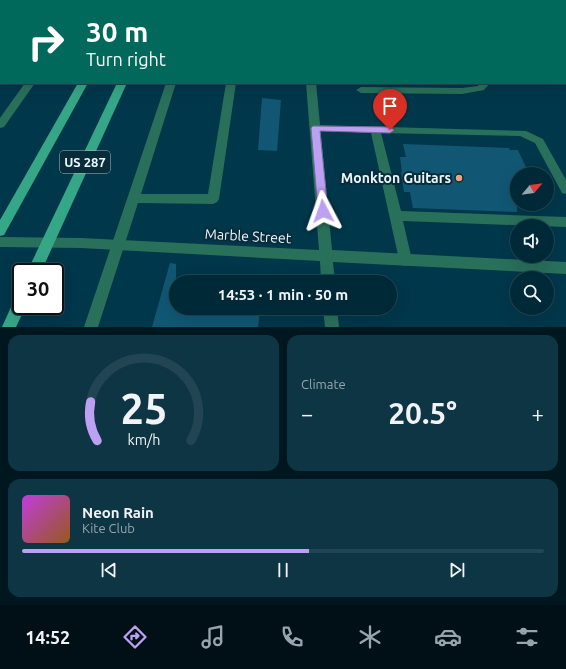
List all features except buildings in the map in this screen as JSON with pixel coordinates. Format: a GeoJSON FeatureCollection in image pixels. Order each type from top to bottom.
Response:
{"type":"FeatureCollection","features":[{"type":"Feature","properties":{"kind":"main road","name":"US 287"},"geometry":{"type":"LineString","coordinates":[[0,231],[82,84]]}},
{"type":"Feature","properties":{"kind":"main road","name":"US 287"},"geometry":{"type":"LineString","coordinates":[[38,263],[122,84]]}},
{"type":"Feature","properties":{"kind":"main road"},"geometry":{"type":"LineString","coordinates":[[9,327],[15,315]]}},
{"type":"Feature","properties":{"kind":"street"},"geometry":{"type":"LineString","coordinates":[[0,125],[29,84]]}},
{"type":"Feature","properties":{"kind":"street"},"geometry":{"type":"LineString","coordinates":[[91,327],[119,246],[171,84]]}},
{"type":"Feature","properties":{"kind":"street"},"geometry":{"type":"LineString","coordinates":[[134,198],[213,199],[231,84]]}},
{"type":"Feature","properties":{"kind":"street"},"geometry":{"type":"LineString","coordinates":[[311,84],[327,275]]}},
{"type":"Feature","properties":{"kind":"street"},"geometry":{"type":"LineString","coordinates":[[361,90],[462,91],[481,88],[484,84]]}},
{"type":"Feature","properties":{"kind":"street"},"geometry":{"type":"LineString","coordinates":[[316,128],[522,134],[540,141],[566,190]]}},
{"type":"Feature","properties":{"kind":"street"},"geometry":{"type":"LineString","coordinates":[[375,130],[405,260]]}},
{"type":"Feature","properties":{"kind":"street"},"geometry":{"type":"LineString","coordinates":[[396,216],[566,222]]}},
{"type":"Feature","properties":{"kind":"street","name":"Marble Street"},"geometry":{"type":"LineString","coordinates":[[0,242],[48,242],[566,268]]}},
{"type":"Feature","properties":{"kind":"street"},"geometry":{"type":"LineString","coordinates":[[331,315],[332,327]]}},
{"type":"Feature","properties":{"kind":"place","name":"Monkton Guitars"},"geometry":{"type":"Point","coordinates":[459,178]}},
{"type":"Feature","properties":{"kind":"route"},"geometry":{"type":"LineString","coordinates":[[323,211],[316,128],[390,130]]}}]}
